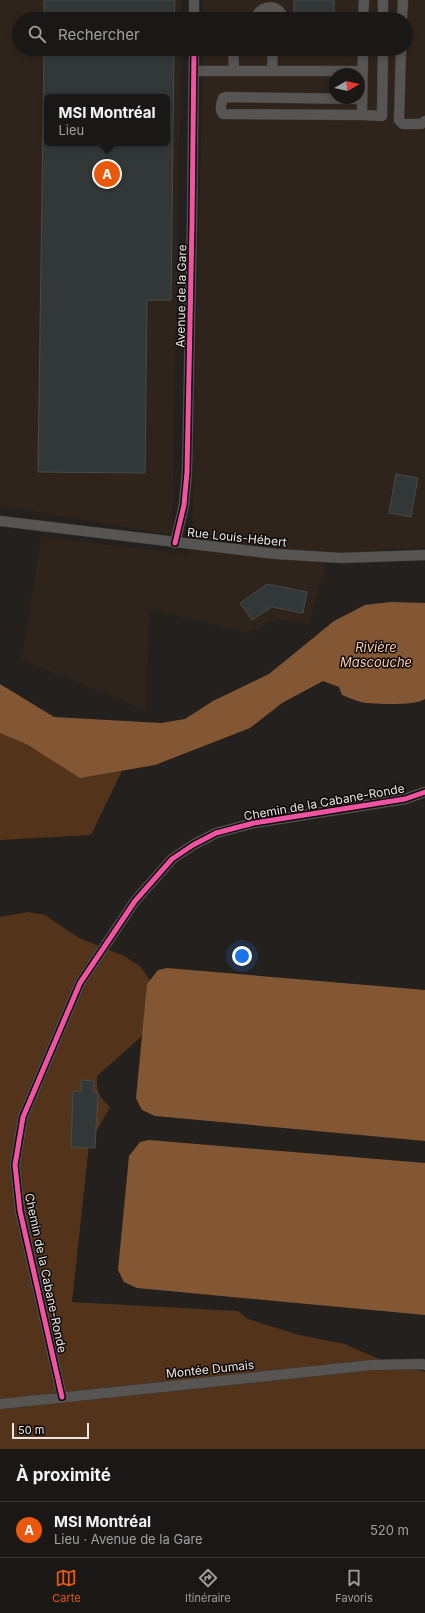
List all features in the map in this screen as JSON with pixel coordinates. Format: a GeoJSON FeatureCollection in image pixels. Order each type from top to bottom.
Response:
{"type":"FeatureCollection","features":[{"type":"Feature","properties":{"kind":"street"},"geometry":{"type":"LineString","coordinates":[[194,0],[194,12]]}},
{"type":"Feature","properties":{"kind":"street"},"geometry":{"type":"LineString","coordinates":[[363,12],[364,0]]}},
{"type":"Feature","properties":{"kind":"street"},"geometry":{"type":"LineString","coordinates":[[383,0],[383,12]]}},
{"type":"Feature","properties":{"kind":"street"},"geometry":{"type":"LineString","coordinates":[[402,12],[403,0]]}},
{"type":"Feature","properties":{"kind":"street"},"geometry":{"type":"LineString","coordinates":[[259,12],[263,8],[272,7],[277,4]]}},
{"type":"Feature","properties":{"kind":"street","name":"Avenue de la Gare"},"geometry":{"type":"LineString","coordinates":[[175,543],[184,505],[187,472],[194,56]]}},
{"type":"Feature","properties":{"kind":"street"},"geometry":{"type":"LineString","coordinates":[[234,56],[234,71]]}},
{"type":"Feature","properties":{"kind":"street"},"geometry":{"type":"LineString","coordinates":[[272,71],[273,56]]}},
{"type":"Feature","properties":{"kind":"street"},"geometry":{"type":"LineString","coordinates":[[363,56],[363,68]]}},
{"type":"Feature","properties":{"kind":"street"},"geometry":{"type":"LineString","coordinates":[[382,116],[383,56]]}},
{"type":"Feature","properties":{"kind":"street"},"geometry":{"type":"LineString","coordinates":[[402,56],[399,120],[403,124],[421,124],[425,121]]}},
{"type":"Feature","properties":{"kind":"street"},"geometry":{"type":"LineString","coordinates":[[194,71],[329,72]]}},
{"type":"Feature","properties":{"kind":"street"},"geometry":{"type":"LineString","coordinates":[[329,99],[226,97],[221,101],[221,110],[223,114],[399,116]]}},
{"type":"Feature","properties":{"kind":"street"},"geometry":{"type":"LineString","coordinates":[[362,104],[362,115]]}},
{"type":"Feature","properties":{"kind":"street","name":"Rue Louis-Hébert"},"geometry":{"type":"LineString","coordinates":[[0,521],[276,554],[370,558],[425,555]]}},
{"type":"Feature","properties":{"kind":"street","name":"Chemin de la Cabane-Ronde"},"geometry":{"type":"LineString","coordinates":[[62,1397],[20,1211],[15,1165],[23,1117],[80,983],[135,901],[172,860],[193,845],[216,833],[254,823],[405,799],[425,792]]}},
{"type":"Feature","properties":{"kind":"street","name":"Montée Dumais"},"geometry":{"type":"LineString","coordinates":[[0,1404],[372,1364],[424,1364]]}},
{"type":"Feature","properties":{"kind":"shaded area"},"geometry":{"type":"Polygon","coordinates":[[[0,0],[181,0],[181,12],[12,12],[12,56],[181,56],[172,535],[0,505],[0,0]]]}},
{"type":"Feature","properties":{"kind":"shaded area"},"geometry":{"type":"Polygon","coordinates":[[[203,0],[425,0],[425,547],[328,555],[309,624],[276,619],[248,633],[149,609],[146,710],[22,660],[41,536],[188,555],[192,526],[203,56],[413,56],[413,12],[203,12],[203,0]]]}},
{"type":"Feature","properties":{"kind":"shaded area"},"geometry":{"type":"Polygon","coordinates":[[[0,733],[28,745],[80,777],[122,771],[91,835],[0,840],[0,733]]]}},
{"type":"Feature","properties":{"kind":"shaded area"},"geometry":{"type":"Polygon","coordinates":[[[28,912],[45,915],[79,938],[124,956],[140,966],[156,989],[157,1001],[141,1037],[97,1076],[99,1093],[110,1107],[89,1144],[72,1302],[238,1311],[248,1319],[299,1335],[345,1344],[376,1358],[425,1372],[425,1449],[0,1449],[0,917],[28,912]]]}},
{"type":"Feature","properties":{"kind":"water","name":"Rivière Mascouche"},"geometry":{"type":"Polygon","coordinates":[[[390,602],[425,603],[425,699],[420,701],[397,704],[363,702],[342,695],[339,687],[323,681],[282,703],[250,728],[155,765],[80,778],[28,745],[0,733],[0,684],[54,717],[161,723],[185,719],[213,701],[269,674],[334,621],[365,605],[390,602]]]}},
{"type":"Feature","properties":{"kind":"water"},"geometry":{"type":"Polygon","coordinates":[[[167,968],[425,990],[425,1141],[155,1116],[142,1110],[136,1098],[147,984],[158,970],[167,968]]]}},
{"type":"Feature","properties":{"kind":"water"},"geometry":{"type":"Polygon","coordinates":[[[149,1140],[425,1163],[425,1315],[137,1288],[124,1282],[118,1270],[129,1156],[140,1142],[149,1140]]]}},
{"type":"Feature","properties":{"kind":"building"},"geometry":{"type":"Polygon","coordinates":[[[44,0],[175,0],[174,12],[44,12],[44,0]]]}},
{"type":"Feature","properties":{"kind":"building"},"geometry":{"type":"Polygon","coordinates":[[[294,0],[334,0],[334,12],[294,12],[294,0]]]}},
{"type":"Feature","properties":{"kind":"building"},"geometry":{"type":"Polygon","coordinates":[[[44,56],[174,56],[171,300],[147,300],[145,473],[38,472],[44,56]]]}},
{"type":"Feature","properties":{"kind":"building"},"geometry":{"type":"Polygon","coordinates":[[[396,474],[418,478],[411,517],[389,513],[396,474]]]}},
{"type":"Feature","properties":{"kind":"building"},"geometry":{"type":"Polygon","coordinates":[[[267,584],[307,592],[303,613],[272,607],[252,620],[240,603],[267,584]]]}},
{"type":"Feature","properties":{"kind":"building"},"geometry":{"type":"Polygon","coordinates":[[[81,1080],[94,1081],[93,1092],[98,1093],[95,1148],[71,1147],[73,1091],[81,1092],[81,1080]]]}},
{"type":"Feature","properties":{"kind":"cycle path"},"geometry":{"type":"LineString","coordinates":[[175,543],[184,505],[187,472],[194,56]]}},
{"type":"Feature","properties":{"kind":"cycle path"},"geometry":{"type":"LineString","coordinates":[[62,1397],[20,1211],[15,1165],[23,1117],[80,983],[135,901],[172,859],[193,845],[216,833],[254,823],[405,799],[425,792]]}},
{"type":"Feature","properties":{"kind":"place","name":"MSI Montréal"},"geometry":{"type":"Point","coordinates":[107,174]}}]}
